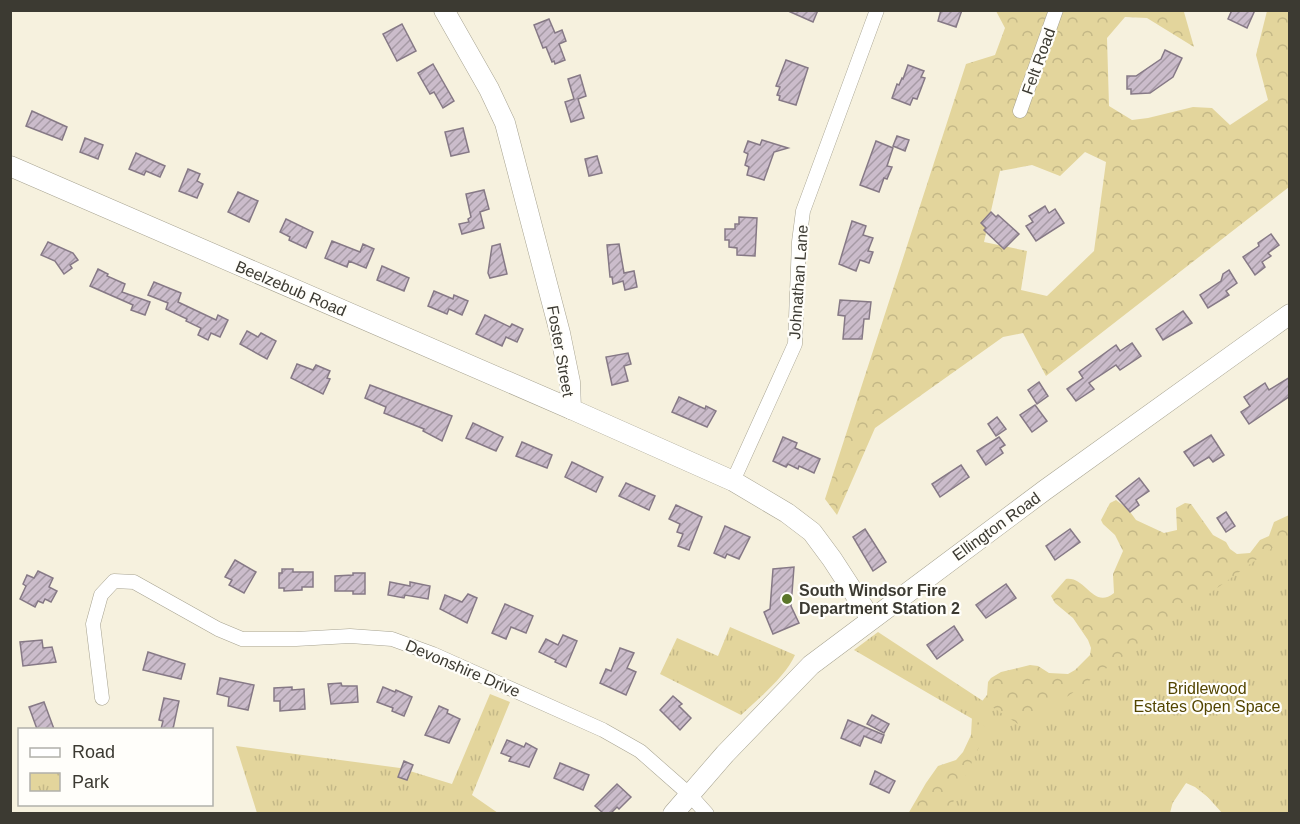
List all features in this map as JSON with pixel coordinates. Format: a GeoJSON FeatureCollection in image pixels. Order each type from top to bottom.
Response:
{"type":"FeatureCollection","features":[{"type":"Feature","properties":{"kind":"street","name":"Foster Street"},"geometry":{"type":"LineString","coordinates":[[444,10],[489,89],[505,123],[560,333],[570,382],[571,409],[733,481],[787,513],[812,532],[871,619]]}},
{"type":"Feature","properties":{"kind":"street","name":"Johnathan Lane"},"geometry":{"type":"LineString","coordinates":[[733,481],[795,344],[803,211],[877,10]]}},
{"type":"Feature","properties":{"kind":"street","name":"Felt Road"},"geometry":{"type":"LineString","coordinates":[[1020,111],[1056,10]]}},
{"type":"Feature","properties":{"kind":"street","name":"Beelzebub Road"},"geometry":{"type":"LineString","coordinates":[[10,166],[571,409]]}},
{"type":"Feature","properties":{"kind":"street","name":"Ellington Road"},"geometry":{"type":"LineString","coordinates":[[673,813],[725,754],[811,665],[1290,314]]}},
{"type":"Feature","properties":{"kind":"street","name":"Devonshire Drive"},"geometry":{"type":"LineString","coordinates":[[102,698],[93,624],[101,595],[114,581],[134,582],[218,629],[242,639],[361,637],[392,639],[433,654],[603,730],[640,751],[707,813]]}},
{"type":"Feature","properties":{"kind":"green space"},"geometry":{"type":"Polygon","coordinates":[[[996,11],[1184,12],[1194,47],[1147,18],[1125,17],[1107,38],[1109,106],[1132,120],[1193,107],[1212,108],[1230,125],[1268,100],[1256,55],[1267,11],[1289,11],[1289,187],[1046,376],[1023,333],[1003,337],[875,428],[837,515],[825,499],[966,64],[995,55],[1005,28],[996,11]],[[1085,152],[1060,176],[1032,165],[1000,171],[984,242],[1027,251],[1021,290],[1047,296],[1094,251],[1106,162],[1085,152]]]}},
{"type":"Feature","properties":{"kind":"green space","name":"Bridlewood Estates Open Space"},"geometry":{"type":"Polygon","coordinates":[[[1116,500],[1128,509],[1136,520],[1164,533],[1177,530],[1176,508],[1185,503],[1191,504],[1213,535],[1226,542],[1237,554],[1250,553],[1260,540],[1269,536],[1274,522],[1289,515],[1289,813],[1214,802],[1186,783],[1176,790],[1170,813],[908,814],[938,766],[956,760],[963,752],[971,735],[972,717],[987,695],[988,682],[991,678],[1001,672],[1030,665],[1038,666],[1049,673],[1068,674],[1090,655],[1091,648],[1088,640],[1073,618],[1055,603],[1051,596],[1066,579],[1079,582],[1100,598],[1114,593],[1113,574],[1123,551],[1115,535],[1101,520],[1110,503],[1116,500]]]}},
{"type":"Feature","properties":{"kind":"green space","name":"Bridlewood Estates Open Space"},"geometry":{"type":"Polygon","coordinates":[[[1286,538],[1290,545],[1289,813],[1222,813],[1190,777],[1166,813],[948,813],[988,728],[854,650],[878,632],[1024,728],[1286,538]]]}},
{"type":"Feature","properties":{"kind":"green space"},"geometry":{"type":"Polygon","coordinates":[[[730,627],[795,655],[778,679],[741,715],[660,674],[677,638],[718,656],[730,627]]]}},
{"type":"Feature","properties":{"kind":"green space"},"geometry":{"type":"Polygon","coordinates":[[[490,694],[510,702],[472,795],[498,813],[257,813],[236,746],[400,768],[452,784],[490,694]]]}},
{"type":"Feature","properties":{"kind":"building"},"geometry":{"type":"Polygon","coordinates":[[[786,10],[818,10],[813,22],[786,10]]]}},
{"type":"Feature","properties":{"kind":"building"},"geometry":{"type":"Polygon","coordinates":[[[941,10],[962,10],[956,27],[938,21],[941,10]]]}},
{"type":"Feature","properties":{"kind":"building"},"geometry":{"type":"Polygon","coordinates":[[[1232,10],[1255,10],[1247,28],[1228,19],[1232,10]]]}},
{"type":"Feature","properties":{"kind":"building"},"geometry":{"type":"Polygon","coordinates":[[[549,19],[555,33],[562,30],[566,41],[559,44],[565,60],[555,64],[546,47],[543,48],[534,25],[549,19]]]}},
{"type":"Feature","properties":{"kind":"building"},"geometry":{"type":"Polygon","coordinates":[[[402,24],[416,51],[397,61],[383,34],[402,24]]]}},
{"type":"Feature","properties":{"kind":"building"},"geometry":{"type":"Polygon","coordinates":[[[1165,50],[1182,58],[1173,77],[1150,93],[1131,94],[1131,89],[1127,89],[1127,76],[1136,76],[1161,59],[1165,50]]]}},
{"type":"Feature","properties":{"kind":"building"},"geometry":{"type":"Polygon","coordinates":[[[786,60],[808,68],[796,105],[779,100],[780,96],[777,95],[780,87],[776,86],[786,60]]]}},
{"type":"Feature","properties":{"kind":"building"},"geometry":{"type":"Polygon","coordinates":[[[433,64],[454,101],[443,108],[434,92],[430,94],[418,73],[433,64]]]}},
{"type":"Feature","properties":{"kind":"building"},"geometry":{"type":"Polygon","coordinates":[[[908,65],[924,71],[921,77],[925,78],[917,99],[913,98],[910,105],[892,98],[908,65]]]}},
{"type":"Feature","properties":{"kind":"building"},"geometry":{"type":"Polygon","coordinates":[[[580,75],[586,96],[578,99],[584,118],[571,122],[565,102],[574,99],[568,79],[580,75]]]}},
{"type":"Feature","properties":{"kind":"building"},"geometry":{"type":"Polygon","coordinates":[[[32,111],[67,127],[62,140],[26,126],[32,111]]]}},
{"type":"Feature","properties":{"kind":"building"},"geometry":{"type":"Polygon","coordinates":[[[463,128],[469,152],[451,156],[445,132],[463,128]]]}},
{"type":"Feature","properties":{"kind":"building"},"geometry":{"type":"Polygon","coordinates":[[[897,136],[909,140],[905,151],[893,146],[897,136]]]}},
{"type":"Feature","properties":{"kind":"building"},"geometry":{"type":"Polygon","coordinates":[[[85,138],[103,145],[98,159],[80,152],[85,138]]]}},
{"type":"Feature","properties":{"kind":"building"},"geometry":{"type":"Polygon","coordinates":[[[762,140],[788,148],[774,152],[764,180],[747,175],[749,167],[745,165],[748,154],[744,152],[748,141],[760,145],[762,140]]]}},
{"type":"Feature","properties":{"kind":"building"},"geometry":{"type":"Polygon","coordinates":[[[876,141],[893,148],[887,166],[892,167],[887,179],[884,178],[879,192],[860,185],[876,141]]]}},
{"type":"Feature","properties":{"kind":"building"},"geometry":{"type":"Polygon","coordinates":[[[136,153],[165,166],[160,177],[146,171],[144,175],[129,169],[136,153]]]}},
{"type":"Feature","properties":{"kind":"building"},"geometry":{"type":"Polygon","coordinates":[[[597,156],[602,173],[589,176],[585,159],[597,156]]]}},
{"type":"Feature","properties":{"kind":"building"},"geometry":{"type":"Polygon","coordinates":[[[188,169],[200,174],[197,181],[203,184],[197,198],[179,191],[188,169]]]}},
{"type":"Feature","properties":{"kind":"building"},"geometry":{"type":"Polygon","coordinates":[[[484,190],[489,209],[480,212],[484,228],[462,234],[459,224],[469,222],[468,219],[471,217],[466,194],[484,190]]]}},
{"type":"Feature","properties":{"kind":"building"},"geometry":{"type":"Polygon","coordinates":[[[238,192],[258,201],[249,222],[228,212],[238,192]]]}},
{"type":"Feature","properties":{"kind":"building"},"geometry":{"type":"Polygon","coordinates":[[[1045,206],[1049,213],[1055,209],[1064,223],[1036,241],[1026,226],[1033,222],[1029,216],[1045,206]]]}},
{"type":"Feature","properties":{"kind":"building"},"geometry":{"type":"Polygon","coordinates":[[[991,212],[996,217],[998,215],[1019,234],[1004,249],[984,230],[986,228],[981,223],[991,212]]]}},
{"type":"Feature","properties":{"kind":"building"},"geometry":{"type":"Polygon","coordinates":[[[739,217],[757,218],[755,256],[737,255],[737,248],[729,247],[729,240],[725,240],[725,229],[735,229],[735,224],[739,224],[739,217]]]}},
{"type":"Feature","properties":{"kind":"building"},"geometry":{"type":"Polygon","coordinates":[[[286,219],[313,232],[306,248],[289,240],[290,237],[280,232],[286,219]]]}},
{"type":"Feature","properties":{"kind":"building"},"geometry":{"type":"Polygon","coordinates":[[[852,221],[866,226],[863,235],[873,238],[868,251],[873,252],[869,263],[860,260],[856,271],[839,264],[852,221]]]}},
{"type":"Feature","properties":{"kind":"building"},"geometry":{"type":"Polygon","coordinates":[[[1271,234],[1279,245],[1268,253],[1271,256],[1262,262],[1265,267],[1255,275],[1243,257],[1271,234]]]}},
{"type":"Feature","properties":{"kind":"building"},"geometry":{"type":"Polygon","coordinates":[[[332,241],[360,252],[363,244],[374,249],[366,268],[349,261],[347,267],[325,258],[332,241]]]}},
{"type":"Feature","properties":{"kind":"building"},"geometry":{"type":"Polygon","coordinates":[[[48,242],[73,253],[78,260],[70,265],[72,268],[64,274],[55,261],[41,255],[48,242]]]}},
{"type":"Feature","properties":{"kind":"building"},"geometry":{"type":"Polygon","coordinates":[[[500,244],[507,274],[490,278],[488,273],[492,246],[500,244]]]}},
{"type":"Feature","properties":{"kind":"building"},"geometry":{"type":"Polygon","coordinates":[[[619,244],[624,273],[634,271],[637,287],[625,290],[623,281],[613,284],[612,277],[610,277],[607,245],[619,244]]]}},
{"type":"Feature","properties":{"kind":"building"},"geometry":{"type":"Polygon","coordinates":[[[382,266],[409,278],[404,291],[377,280],[382,266]]]}},
{"type":"Feature","properties":{"kind":"building"},"geometry":{"type":"Polygon","coordinates":[[[98,269],[125,284],[122,292],[150,302],[145,315],[131,310],[133,305],[90,286],[98,269]]]}},
{"type":"Feature","properties":{"kind":"building"},"geometry":{"type":"Polygon","coordinates":[[[1229,270],[1237,283],[1226,291],[1229,295],[1208,308],[1200,295],[1221,281],[1223,274],[1229,270]]]}},
{"type":"Feature","properties":{"kind":"building"},"geometry":{"type":"Polygon","coordinates":[[[154,282],[181,293],[178,302],[216,320],[218,315],[228,320],[220,337],[211,333],[208,340],[198,335],[201,328],[166,309],[168,303],[148,295],[154,282]]]}},
{"type":"Feature","properties":{"kind":"building"},"geometry":{"type":"Polygon","coordinates":[[[434,291],[453,299],[454,295],[468,301],[462,315],[449,309],[447,314],[428,306],[434,291]]]}},
{"type":"Feature","properties":{"kind":"building"},"geometry":{"type":"Polygon","coordinates":[[[840,300],[871,302],[869,319],[864,319],[862,339],[843,339],[845,316],[838,315],[840,300]]]}},
{"type":"Feature","properties":{"kind":"building"},"geometry":{"type":"Polygon","coordinates":[[[1183,311],[1192,323],[1163,340],[1156,329],[1183,311]]]}},
{"type":"Feature","properties":{"kind":"building"},"geometry":{"type":"Polygon","coordinates":[[[485,315],[510,327],[512,324],[523,329],[517,342],[506,337],[502,346],[476,334],[485,315]]]}},
{"type":"Feature","properties":{"kind":"building"},"geometry":{"type":"Polygon","coordinates":[[[247,331],[258,337],[261,333],[276,341],[267,359],[240,344],[247,331]]]}},
{"type":"Feature","properties":{"kind":"building"},"geometry":{"type":"Polygon","coordinates":[[[1132,343],[1141,356],[1120,370],[1116,365],[1089,383],[1094,389],[1076,401],[1067,389],[1083,378],[1079,372],[1116,345],[1120,351],[1132,343]]]}},
{"type":"Feature","properties":{"kind":"building"},"geometry":{"type":"Polygon","coordinates":[[[628,353],[631,364],[624,366],[628,381],[612,385],[606,357],[628,353]]]}},
{"type":"Feature","properties":{"kind":"building"},"geometry":{"type":"Polygon","coordinates":[[[297,364],[313,370],[316,365],[330,371],[327,378],[330,379],[323,394],[291,378],[297,364]]]}},
{"type":"Feature","properties":{"kind":"building"},"geometry":{"type":"Polygon","coordinates":[[[1290,377],[1290,396],[1249,424],[1241,412],[1250,406],[1244,397],[1265,383],[1269,390],[1290,377]]]}},
{"type":"Feature","properties":{"kind":"building"},"geometry":{"type":"Polygon","coordinates":[[[1039,382],[1048,396],[1037,404],[1028,390],[1039,382]]]}},
{"type":"Feature","properties":{"kind":"building"},"geometry":{"type":"Polygon","coordinates":[[[370,385],[452,416],[442,441],[423,431],[424,429],[384,413],[386,407],[365,398],[370,385]]]}},
{"type":"Feature","properties":{"kind":"building"},"geometry":{"type":"Polygon","coordinates":[[[679,397],[705,409],[706,406],[716,411],[707,427],[672,412],[679,397]]]}},
{"type":"Feature","properties":{"kind":"building"},"geometry":{"type":"Polygon","coordinates":[[[1035,405],[1047,421],[1032,432],[1020,415],[1035,405]]]}},
{"type":"Feature","properties":{"kind":"building"},"geometry":{"type":"Polygon","coordinates":[[[997,417],[1006,429],[996,436],[988,424],[997,417]]]}},
{"type":"Feature","properties":{"kind":"building"},"geometry":{"type":"Polygon","coordinates":[[[473,423],[503,437],[496,451],[466,438],[473,423]]]}},
{"type":"Feature","properties":{"kind":"building"},"geometry":{"type":"Polygon","coordinates":[[[1211,435],[1224,455],[1213,462],[1209,457],[1194,466],[1184,452],[1211,435]]]}},
{"type":"Feature","properties":{"kind":"building"},"geometry":{"type":"Polygon","coordinates":[[[783,437],[797,443],[795,448],[820,459],[814,473],[799,466],[798,469],[788,464],[786,467],[773,461],[783,437]]]}},
{"type":"Feature","properties":{"kind":"building"},"geometry":{"type":"Polygon","coordinates":[[[999,437],[1005,445],[1000,448],[1003,453],[986,465],[977,451],[999,437]]]}},
{"type":"Feature","properties":{"kind":"building"},"geometry":{"type":"Polygon","coordinates":[[[522,442],[552,455],[547,468],[516,456],[522,442]]]}},
{"type":"Feature","properties":{"kind":"building"},"geometry":{"type":"Polygon","coordinates":[[[572,462],[603,477],[596,492],[565,477],[572,462]]]}},
{"type":"Feature","properties":{"kind":"building"},"geometry":{"type":"Polygon","coordinates":[[[961,465],[969,477],[940,497],[932,484],[961,465]]]}},
{"type":"Feature","properties":{"kind":"building"},"geometry":{"type":"Polygon","coordinates":[[[1139,478],[1149,491],[1136,500],[1139,505],[1130,512],[1116,496],[1139,478]]]}},
{"type":"Feature","properties":{"kind":"building"},"geometry":{"type":"Polygon","coordinates":[[[626,483],[655,496],[649,510],[619,496],[626,483]]]}},
{"type":"Feature","properties":{"kind":"building"},"geometry":{"type":"Polygon","coordinates":[[[676,505],[702,517],[689,550],[678,546],[683,534],[677,532],[680,524],[669,519],[676,505]]]}},
{"type":"Feature","properties":{"kind":"building"},"geometry":{"type":"Polygon","coordinates":[[[1226,512],[1235,526],[1226,532],[1217,518],[1226,512]]]}},
{"type":"Feature","properties":{"kind":"building"},"geometry":{"type":"Polygon","coordinates":[[[725,526],[750,537],[739,559],[727,554],[725,558],[714,553],[725,526]]]}},
{"type":"Feature","properties":{"kind":"building"},"geometry":{"type":"Polygon","coordinates":[[[865,529],[886,562],[873,571],[853,537],[865,529]]]}},
{"type":"Feature","properties":{"kind":"building"},"geometry":{"type":"Polygon","coordinates":[[[1070,529],[1080,542],[1055,560],[1046,546],[1070,529]]]}},
{"type":"Feature","properties":{"kind":"building"},"geometry":{"type":"Polygon","coordinates":[[[235,560],[256,572],[244,593],[229,585],[232,580],[225,577],[235,560]]]}},
{"type":"Feature","properties":{"kind":"building","name":"South Windsor Fire Department Station 2"},"geometry":{"type":"Polygon","coordinates":[[[794,567],[791,606],[799,623],[773,634],[764,612],[770,609],[773,569],[794,567]]]}},
{"type":"Feature","properties":{"kind":"building"},"geometry":{"type":"Polygon","coordinates":[[[282,569],[293,569],[293,572],[313,572],[313,587],[284,591],[284,588],[279,588],[279,573],[282,573],[282,569]]]}},
{"type":"Feature","properties":{"kind":"building"},"geometry":{"type":"Polygon","coordinates":[[[38,571],[53,578],[49,587],[57,591],[51,602],[45,599],[43,603],[38,601],[35,607],[20,599],[26,586],[23,584],[27,575],[34,578],[38,571]]]}},
{"type":"Feature","properties":{"kind":"building"},"geometry":{"type":"Polygon","coordinates":[[[353,573],[365,573],[365,594],[335,591],[335,576],[353,575],[353,573]]]}},
{"type":"Feature","properties":{"kind":"building"},"geometry":{"type":"Polygon","coordinates":[[[390,582],[410,586],[410,582],[430,586],[428,599],[388,595],[390,582]]]}},
{"type":"Feature","properties":{"kind":"building"},"geometry":{"type":"Polygon","coordinates":[[[1006,584],[1016,598],[986,618],[976,605],[1006,584]]]}},
{"type":"Feature","properties":{"kind":"building"},"geometry":{"type":"Polygon","coordinates":[[[468,594],[477,598],[467,623],[440,609],[445,595],[462,602],[468,594]]]}},
{"type":"Feature","properties":{"kind":"building"},"geometry":{"type":"Polygon","coordinates":[[[505,604],[533,616],[526,633],[511,627],[506,639],[492,633],[505,604]]]}},
{"type":"Feature","properties":{"kind":"building"},"geometry":{"type":"Polygon","coordinates":[[[954,626],[963,640],[937,659],[927,645],[954,626]]]}},
{"type":"Feature","properties":{"kind":"building"},"geometry":{"type":"Polygon","coordinates":[[[563,635],[577,641],[566,667],[539,652],[546,639],[558,645],[563,635]]]}},
{"type":"Feature","properties":{"kind":"building"},"geometry":{"type":"Polygon","coordinates":[[[42,640],[43,648],[52,647],[56,662],[23,666],[20,642],[42,640]]]}},
{"type":"Feature","properties":{"kind":"building"},"geometry":{"type":"Polygon","coordinates":[[[620,648],[634,653],[627,668],[636,672],[626,695],[600,683],[606,669],[611,671],[620,648]]]}},
{"type":"Feature","properties":{"kind":"building"},"geometry":{"type":"Polygon","coordinates":[[[148,652],[185,664],[181,679],[143,670],[148,652]]]}},
{"type":"Feature","properties":{"kind":"building"},"geometry":{"type":"Polygon","coordinates":[[[220,678],[254,685],[248,710],[228,706],[229,697],[217,694],[220,678]]]}},
{"type":"Feature","properties":{"kind":"building"},"geometry":{"type":"Polygon","coordinates":[[[341,683],[342,686],[357,686],[358,702],[331,704],[328,684],[341,683]]]}},
{"type":"Feature","properties":{"kind":"building"},"geometry":{"type":"Polygon","coordinates":[[[292,687],[292,690],[304,689],[305,709],[280,711],[280,701],[274,701],[274,688],[292,687]]]}},
{"type":"Feature","properties":{"kind":"building"},"geometry":{"type":"Polygon","coordinates":[[[383,687],[412,697],[404,716],[392,711],[393,708],[377,702],[383,687]]]}},
{"type":"Feature","properties":{"kind":"building"},"geometry":{"type":"Polygon","coordinates":[[[673,696],[682,704],[679,706],[691,718],[680,730],[660,710],[673,696]]]}},
{"type":"Feature","properties":{"kind":"building"},"geometry":{"type":"Polygon","coordinates":[[[164,698],[179,701],[173,728],[161,728],[163,721],[159,720],[164,698]]]}},
{"type":"Feature","properties":{"kind":"building"},"geometry":{"type":"Polygon","coordinates":[[[44,702],[54,728],[37,728],[29,707],[44,702]]]}},
{"type":"Feature","properties":{"kind":"building"},"geometry":{"type":"Polygon","coordinates":[[[439,706],[460,719],[449,743],[425,735],[439,706]]]}},
{"type":"Feature","properties":{"kind":"building"},"geometry":{"type":"Polygon","coordinates":[[[872,715],[889,724],[884,733],[867,724],[872,715]]]}},
{"type":"Feature","properties":{"kind":"building"},"geometry":{"type":"Polygon","coordinates":[[[848,720],[884,735],[881,743],[864,736],[860,746],[841,738],[848,720]]]}},
{"type":"Feature","properties":{"kind":"building"},"geometry":{"type":"Polygon","coordinates":[[[507,740],[524,747],[526,743],[537,749],[529,767],[509,761],[511,757],[501,753],[507,740]]]}},
{"type":"Feature","properties":{"kind":"building"},"geometry":{"type":"Polygon","coordinates":[[[404,761],[413,765],[407,780],[398,777],[404,761]]]}},
{"type":"Feature","properties":{"kind":"building"},"geometry":{"type":"Polygon","coordinates":[[[560,763],[589,775],[583,790],[554,778],[560,763]]]}},
{"type":"Feature","properties":{"kind":"building"},"geometry":{"type":"Polygon","coordinates":[[[875,771],[895,781],[889,793],[870,784],[875,771]]]}},
{"type":"Feature","properties":{"kind":"building"},"geometry":{"type":"Polygon","coordinates":[[[617,784],[631,797],[619,809],[617,807],[611,813],[603,813],[595,806],[617,784]]]}},
{"type":"Feature","properties":{"kind":"place","name":"South Windsor Fire Department Station 2"},"geometry":{"type":"Point","coordinates":[787,599]}}]}
